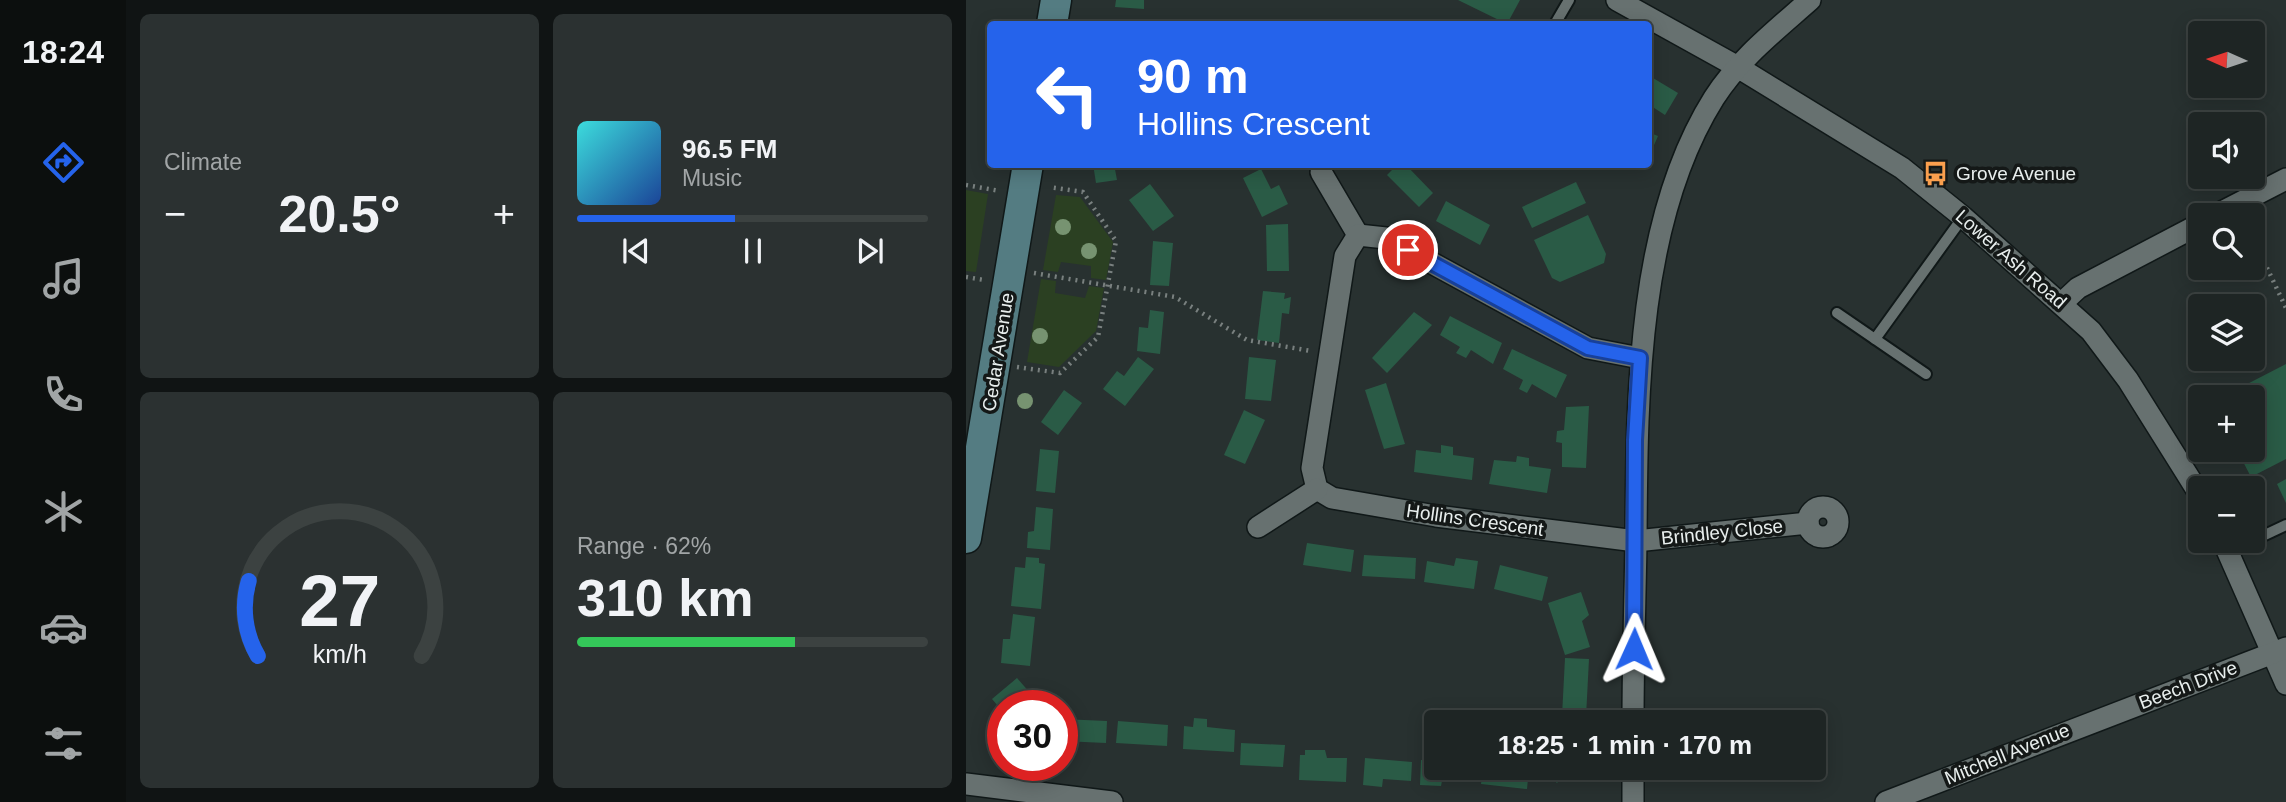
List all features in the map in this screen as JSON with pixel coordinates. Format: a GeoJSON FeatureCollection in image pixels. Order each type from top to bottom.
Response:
{"type":"FeatureCollection","features":[{"type":"Feature","properties":{"kind":"main road"},"geometry":{"type":"LineString","coordinates":[[1052,21],[1056,0]]}},
{"type":"Feature","properties":{"kind":"main road","name":"Cedar Avenue"},"geometry":{"type":"LineString","coordinates":[[966,538],[1027,168]]}},
{"type":"Feature","properties":{"kind":"street","name":"Lower Ash Road"},"geometry":{"type":"LineString","coordinates":[[1617,0],[1736,66],[1902,168],[1963,217],[2063,303],[2091,331],[2128,380],[2188,476]]}},
{"type":"Feature","properties":{"kind":"street"},"geometry":{"type":"LineString","coordinates":[[1633,710],[1635,440],[1640,358],[1663,223],[1685,158],[1713,100],[1736,66],[1810,0]]}},
{"type":"Feature","properties":{"kind":"street"},"geometry":{"type":"LineString","coordinates":[[1321,172],[1358,234]]}},
{"type":"Feature","properties":{"kind":"street"},"geometry":{"type":"LineString","coordinates":[[2239,203],[2286,179]]}},
{"type":"Feature","properties":{"kind":"street"},"geometry":{"type":"LineString","coordinates":[[2063,303],[2078,288],[2188,230]]}},
{"type":"Feature","properties":{"kind":"street"},"geometry":{"type":"LineString","coordinates":[[1358,234],[1386,238],[1588,348],[1640,358]]}},
{"type":"Feature","properties":{"kind":"street"},"geometry":{"type":"LineString","coordinates":[[1258,527],[1317,489],[1312,468],[1345,256],[1358,234]]}},
{"type":"Feature","properties":{"kind":"street","name":"Hollins Crescent"},"geometry":{"type":"LineString","coordinates":[[1317,489],[1332,498],[1436,516],[1636,541]]}},
{"type":"Feature","properties":{"kind":"street","name":"Brindley Close"},"geometry":{"type":"LineString","coordinates":[[1636,541],[1808,523]]}},
{"type":"Feature","properties":{"kind":"street"},"geometry":{"type":"LineString","coordinates":[[2230,553],[2280,650],[2286,684]]}},
{"type":"Feature","properties":{"kind":"street","name":"Beech Drive"},"geometry":{"type":"LineString","coordinates":[[2090,722],[2280,650]]}},
{"type":"Feature","properties":{"kind":"street","name":"Mitchell Avenue"},"geometry":{"type":"LineString","coordinates":[[1886,802],[2090,722]]}},
{"type":"Feature","properties":{"kind":"street"},"geometry":{"type":"LineString","coordinates":[[1633,780],[1633,802]]}},
{"type":"Feature","properties":{"kind":"street"},"geometry":{"type":"LineString","coordinates":[[966,784],[1112,802]]}},
{"type":"Feature","properties":{"kind":"lane"},"geometry":{"type":"LineString","coordinates":[[1557,21],[1569,0]]}},
{"type":"Feature","properties":{"kind":"lane"},"geometry":{"type":"LineString","coordinates":[[1875,340],[1963,217]]}},
{"type":"Feature","properties":{"kind":"lane"},"geometry":{"type":"LineString","coordinates":[[1837,313],[1926,374]]}},
{"type":"Feature","properties":{"kind":"lane"},"geometry":{"type":"LineString","coordinates":[[2265,535],[2286,526]]}},
{"type":"Feature","properties":{"kind":"path"},"geometry":{"type":"LineString","coordinates":[[966,185],[1002,191]]}},
{"type":"Feature","properties":{"kind":"path"},"geometry":{"type":"LineString","coordinates":[[1016,367],[1060,373],[1098,337],[1116,241],[1083,192],[1048,187]]}},
{"type":"Feature","properties":{"kind":"path"},"geometry":{"type":"LineString","coordinates":[[2265,264],[2286,308]]}},
{"type":"Feature","properties":{"kind":"path"},"geometry":{"type":"LineString","coordinates":[[1033,272],[1175,297],[1247,340],[1331,355]]}},
{"type":"Feature","properties":{"kind":"green space"},"geometry":{"type":"Polygon","coordinates":[[[966,190],[988,194],[976,272],[966,271],[966,190]]]}},
{"type":"Feature","properties":{"kind":"green space"},"geometry":{"type":"Polygon","coordinates":[[[1056,195],[1080,197],[1113,242],[1106,280],[1091,278],[1091,266],[1061,262],[1058,272],[1043,270],[1056,195]]]}},
{"type":"Feature","properties":{"kind":"green space"},"geometry":{"type":"Polygon","coordinates":[[[1041,279],[1056,281],[1055,293],[1085,298],[1089,286],[1104,288],[1096,331],[1059,367],[1027,362],[1041,279]]]}},
{"type":"Feature","properties":{"kind":"building"},"geometry":{"type":"Polygon","coordinates":[[[1116,0],[1144,0],[1144,9],[1115,7],[1116,0]]]}},
{"type":"Feature","properties":{"kind":"building"},"geometry":{"type":"Polygon","coordinates":[[[1458,0],[1520,0],[1509,21],[1501,21],[1458,0]]]}},
{"type":"Feature","properties":{"kind":"building"},"geometry":{"type":"Polygon","coordinates":[[[1652,77],[1678,93],[1665,115],[1652,107],[1652,77]]]}},
{"type":"Feature","properties":{"kind":"building"},"geometry":{"type":"Polygon","coordinates":[[[1652,134],[1658,136],[1652,150],[1652,134]]]}},
{"type":"Feature","properties":{"kind":"building"},"geometry":{"type":"Polygon","coordinates":[[[1094,168],[1115,168],[1117,180],[1096,183],[1094,168]]]}},
{"type":"Feature","properties":{"kind":"building"},"geometry":{"type":"Polygon","coordinates":[[[1394,168],[1409,168],[1433,193],[1419,207],[1387,175],[1394,168]]]}},
{"type":"Feature","properties":{"kind":"building"},"geometry":{"type":"Polygon","coordinates":[[[1261,169],[1271,189],[1279,185],[1288,204],[1262,217],[1243,178],[1261,169]]]}},
{"type":"Feature","properties":{"kind":"building"},"geometry":{"type":"Polygon","coordinates":[[[1576,182],[1586,203],[1532,228],[1522,207],[1576,182]]]}},
{"type":"Feature","properties":{"kind":"building"},"geometry":{"type":"Polygon","coordinates":[[[1150,184],[1174,216],[1153,231],[1129,200],[1150,184]]]}},
{"type":"Feature","properties":{"kind":"building"},"geometry":{"type":"Polygon","coordinates":[[[1446,201],[1490,225],[1480,245],[1436,221],[1446,201]]]}},
{"type":"Feature","properties":{"kind":"building"},"geometry":{"type":"Polygon","coordinates":[[[1588,215],[1606,254],[1604,263],[1560,282],[1552,278],[1534,240],[1588,215]]]}},
{"type":"Feature","properties":{"kind":"building"},"geometry":{"type":"Polygon","coordinates":[[[1288,224],[1289,271],[1267,271],[1266,225],[1288,224]]]}},
{"type":"Feature","properties":{"kind":"building"},"geometry":{"type":"Polygon","coordinates":[[[1153,241],[1173,243],[1169,286],[1150,285],[1153,241]]]}},
{"type":"Feature","properties":{"kind":"building"},"geometry":{"type":"Polygon","coordinates":[[[1263,291],[1285,293],[1284,299],[1291,297],[1289,314],[1282,313],[1279,343],[1257,340],[1263,291]]]}},
{"type":"Feature","properties":{"kind":"building"},"geometry":{"type":"Polygon","coordinates":[[[1150,310],[1164,312],[1160,354],[1137,351],[1139,327],[1148,328],[1150,310]]]}},
{"type":"Feature","properties":{"kind":"building"},"geometry":{"type":"Polygon","coordinates":[[[1414,312],[1432,325],[1387,373],[1372,358],[1414,312]]]}},
{"type":"Feature","properties":{"kind":"building"},"geometry":{"type":"Polygon","coordinates":[[[1450,316],[1502,343],[1493,364],[1471,350],[1466,358],[1456,353],[1460,347],[1440,335],[1450,316]]]}},
{"type":"Feature","properties":{"kind":"building"},"geometry":{"type":"Polygon","coordinates":[[[1512,349],[1567,375],[1556,398],[1532,384],[1527,393],[1519,389],[1523,380],[1503,369],[1512,349]]]}},
{"type":"Feature","properties":{"kind":"building"},"geometry":{"type":"Polygon","coordinates":[[[1138,357],[1154,369],[1125,406],[1103,389],[1117,371],[1124,376],[1138,357]]]}},
{"type":"Feature","properties":{"kind":"building"},"geometry":{"type":"Polygon","coordinates":[[[1249,357],[1276,360],[1271,401],[1245,399],[1249,357]]]}},
{"type":"Feature","properties":{"kind":"building"},"geometry":{"type":"Polygon","coordinates":[[[2286,364],[2286,459],[2253,476],[2243,462],[2265,462],[2265,385],[2245,385],[2286,364]]]}},
{"type":"Feature","properties":{"kind":"building"},"geometry":{"type":"Polygon","coordinates":[[[1386,383],[1405,444],[1384,449],[1365,390],[1386,383]]]}},
{"type":"Feature","properties":{"kind":"building"},"geometry":{"type":"Polygon","coordinates":[[[1064,390],[1082,403],[1058,435],[1041,422],[1064,390]]]}},
{"type":"Feature","properties":{"kind":"building"},"geometry":{"type":"Polygon","coordinates":[[[1589,406],[1586,468],[1562,467],[1562,443],[1556,442],[1557,431],[1564,430],[1566,407],[1589,406]]]}},
{"type":"Feature","properties":{"kind":"building"},"geometry":{"type":"Polygon","coordinates":[[[1244,410],[1265,420],[1245,464],[1224,455],[1244,410]]]}},
{"type":"Feature","properties":{"kind":"building"},"geometry":{"type":"Polygon","coordinates":[[[1441,445],[1453,447],[1453,455],[1474,458],[1472,480],[1414,472],[1416,450],[1441,453],[1441,445]]]}},
{"type":"Feature","properties":{"kind":"building"},"geometry":{"type":"Polygon","coordinates":[[[1040,449],[1059,451],[1055,493],[1036,491],[1040,449]]]}},
{"type":"Feature","properties":{"kind":"building"},"geometry":{"type":"Polygon","coordinates":[[[1517,456],[1529,458],[1529,466],[1551,469],[1547,493],[1489,484],[1494,460],[1516,462],[1517,456]]]}},
{"type":"Feature","properties":{"kind":"building"},"geometry":{"type":"Polygon","coordinates":[[[2286,479],[2286,503],[2277,484],[2286,479]]]}},
{"type":"Feature","properties":{"kind":"building"},"geometry":{"type":"Polygon","coordinates":[[[1036,507],[1053,509],[1050,550],[1027,548],[1028,532],[1034,531],[1036,507]]]}},
{"type":"Feature","properties":{"kind":"building"},"geometry":{"type":"Polygon","coordinates":[[[1307,543],[1354,550],[1351,572],[1303,565],[1307,543]]]}},
{"type":"Feature","properties":{"kind":"building"},"geometry":{"type":"Polygon","coordinates":[[[1364,555],[1416,558],[1415,579],[1362,576],[1364,555]]]}},
{"type":"Feature","properties":{"kind":"building"},"geometry":{"type":"Polygon","coordinates":[[[1026,557],[1039,558],[1039,563],[1045,564],[1041,609],[1011,606],[1015,567],[1025,568],[1026,557]]]}},
{"type":"Feature","properties":{"kind":"building"},"geometry":{"type":"Polygon","coordinates":[[[1456,558],[1478,561],[1474,589],[1424,582],[1427,561],[1454,566],[1456,558]]]}},
{"type":"Feature","properties":{"kind":"building"},"geometry":{"type":"Polygon","coordinates":[[[1500,565],[1548,577],[1542,601],[1494,589],[1500,565]]]}},
{"type":"Feature","properties":{"kind":"building"},"geometry":{"type":"Polygon","coordinates":[[[1581,592],[1589,615],[1582,621],[1590,647],[1565,655],[1548,603],[1581,592]]]}},
{"type":"Feature","properties":{"kind":"building"},"geometry":{"type":"Polygon","coordinates":[[[1013,614],[1035,617],[1030,666],[1001,663],[1003,639],[1010,639],[1013,614]]]}},
{"type":"Feature","properties":{"kind":"building"},"geometry":{"type":"Polygon","coordinates":[[[1565,658],[1589,659],[1586,710],[1562,710],[1565,658]]]}},
{"type":"Feature","properties":{"kind":"building"},"geometry":{"type":"Polygon","coordinates":[[[1017,678],[1028,690],[1003,690],[1017,678]]]}},
{"type":"Feature","properties":{"kind":"building"},"geometry":{"type":"Polygon","coordinates":[[[1194,718],[1207,719],[1207,727],[1235,730],[1234,752],[1183,749],[1184,726],[1193,727],[1194,718]]]}},
{"type":"Feature","properties":{"kind":"building"},"geometry":{"type":"Polygon","coordinates":[[[1078,720],[1107,721],[1106,743],[1078,742],[1078,720]]]}},
{"type":"Feature","properties":{"kind":"building"},"geometry":{"type":"Polygon","coordinates":[[[1118,721],[1168,725],[1167,746],[1116,743],[1118,721]]]}},
{"type":"Feature","properties":{"kind":"building"},"geometry":{"type":"Polygon","coordinates":[[[1241,743],[1285,745],[1283,767],[1240,765],[1241,743]]]}},
{"type":"Feature","properties":{"kind":"building"},"geometry":{"type":"Polygon","coordinates":[[[1305,750],[1325,750],[1327,758],[1347,758],[1346,782],[1299,780],[1300,755],[1305,755],[1305,750]]]}},
{"type":"Feature","properties":{"kind":"building"},"geometry":{"type":"Polygon","coordinates":[[[1365,758],[1412,762],[1411,781],[1383,779],[1382,787],[1363,785],[1365,758]]]}},
{"type":"Feature","properties":{"kind":"building"},"geometry":{"type":"Polygon","coordinates":[[[1421,760],[1424,760],[1424,780],[1469,780],[1442,781],[1441,786],[1420,785],[1421,760]]]}},
{"type":"Feature","properties":{"kind":"building"},"geometry":{"type":"Polygon","coordinates":[[[1482,780],[1528,780],[1527,789],[1481,784],[1482,780]]]}},
{"type":"Feature","properties":{"kind":"place","name":"Grove Avenue"},"geometry":{"type":"Point","coordinates":[1936,173]}},
{"type":"Feature","properties":{"kind":"route"},"geometry":{"type":"LineString","coordinates":[[1408,250],[1588,348],[1640,358],[1635,440],[1634,649]]}}]}
